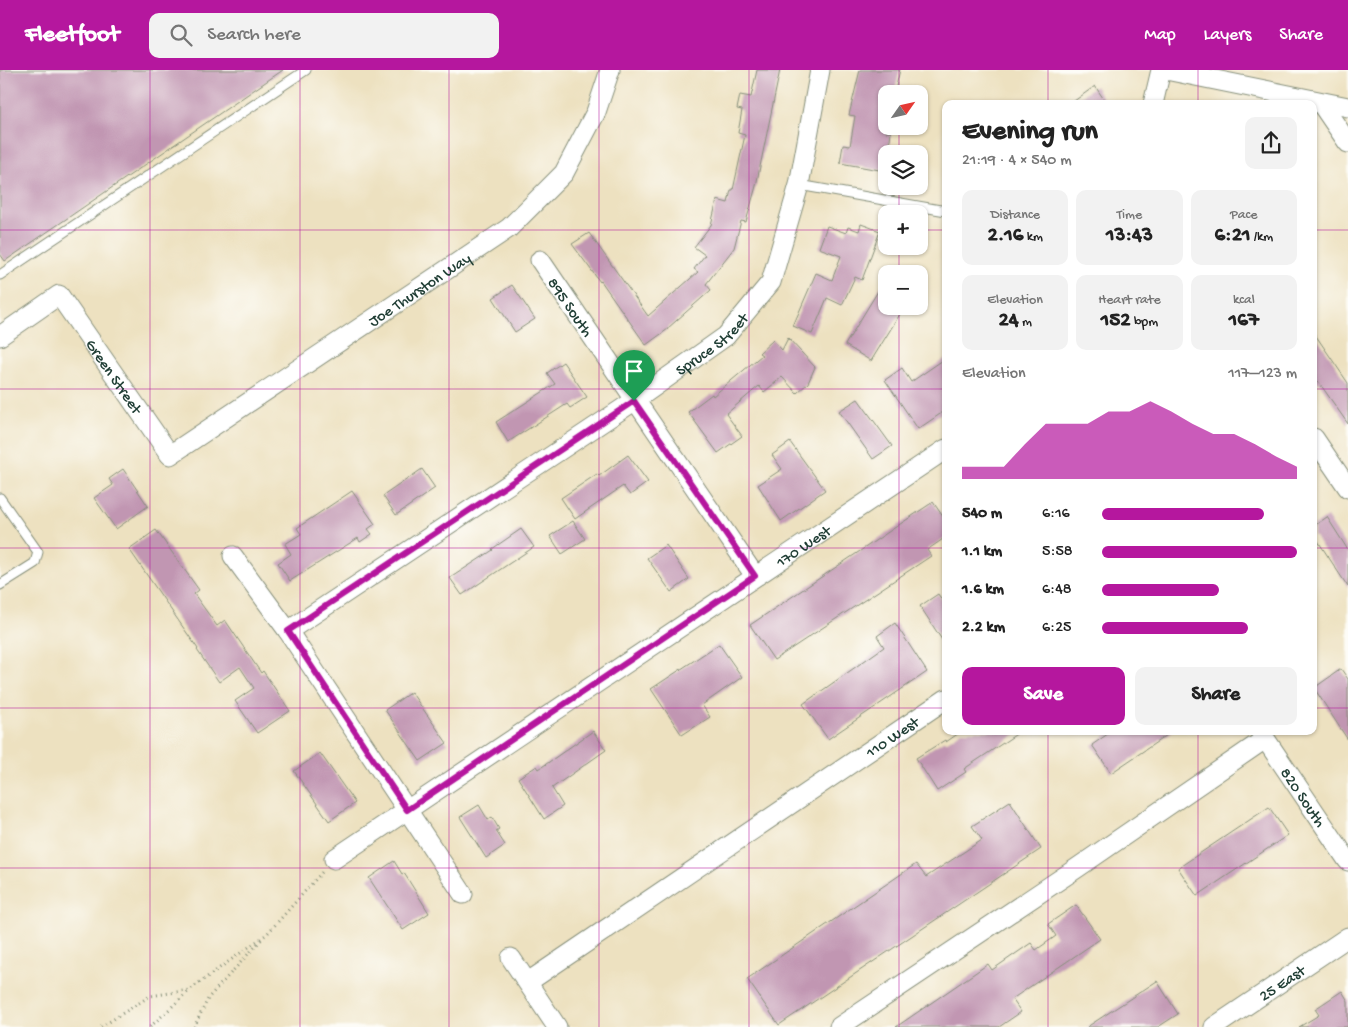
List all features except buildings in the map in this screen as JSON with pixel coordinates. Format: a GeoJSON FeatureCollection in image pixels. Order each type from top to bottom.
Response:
{"type":"FeatureCollection","features":[{"type":"Feature","properties":{"kind":"street","name":"Joe Thurston Way"},"geometry":{"type":"LineString","coordinates":[[170,455],[509,228],[564,173],[596,112],[610,70]]}},
{"type":"Feature","properties":{"kind":"street","name":"Spruce Street"},"geometry":{"type":"LineString","coordinates":[[288,631],[634,401],[726,336],[771,282],[799,185],[820,70]]}},
{"type":"Feature","properties":{"kind":"street"},"geometry":{"type":"LineString","coordinates":[[1154,100],[1161,70]]}},
{"type":"Feature","properties":{"kind":"street"},"geometry":{"type":"LineString","coordinates":[[1166,70],[1310,100]]}},
{"type":"Feature","properties":{"kind":"street"},"geometry":{"type":"LineString","coordinates":[[1317,101],[1348,107]]}},
{"type":"Feature","properties":{"kind":"street"},"geometry":{"type":"LineString","coordinates":[[1320,102],[1348,143]]}},
{"type":"Feature","properties":{"kind":"street","name":"895 South"},"geometry":{"type":"LineString","coordinates":[[540,260],[634,401],[755,576]]}},
{"type":"Feature","properties":{"kind":"street","name":"Green Street"},"geometry":{"type":"LineString","coordinates":[[0,336],[59,295],[170,455]]}},
{"type":"Feature","properties":{"kind":"street"},"geometry":{"type":"LineString","coordinates":[[1317,442],[1348,488]]}},
{"type":"Feature","properties":{"kind":"street","name":"170 West"},"geometry":{"type":"LineString","coordinates":[[334,859],[942,452]]}},
{"type":"Feature","properties":{"kind":"street"},"geometry":{"type":"LineString","coordinates":[[233,556],[288,631],[463,894]]}},
{"type":"Feature","properties":{"kind":"street","name":"110 West"},"geometry":{"type":"LineString","coordinates":[[528,982],[942,702]]}},
{"type":"Feature","properties":{"kind":"street"},"geometry":{"type":"LineString","coordinates":[[839,1027],[1077,868],[1262,735]]}},
{"type":"Feature","properties":{"kind":"street","name":"820 South"},"geometry":{"type":"LineString","coordinates":[[1262,735],[1348,861]]}},
{"type":"Feature","properties":{"kind":"street","name":"25 East"},"geometry":{"type":"LineString","coordinates":[[1214,1027],[1348,937]]}},
{"type":"Feature","properties":{"kind":"street"},"geometry":{"type":"LineString","coordinates":[[511,958],[557,1027]]}},
{"type":"Feature","properties":{"kind":"lane"},"geometry":{"type":"LineString","coordinates":[[0,275],[306,70]]}},
{"type":"Feature","properties":{"kind":"lane"},"geometry":{"type":"LineString","coordinates":[[799,185],[942,210]]}},
{"type":"Feature","properties":{"kind":"lane"},"geometry":{"type":"LineString","coordinates":[[0,498],[38,552],[35,563],[0,585]]}},
{"type":"Feature","properties":{"kind":"path"},"geometry":{"type":"LineString","coordinates":[[194,1027],[209,997],[334,859]]}},
{"type":"Feature","properties":{"kind":"path"},"geometry":{"type":"LineString","coordinates":[[150,1027],[190,990],[267,934]]}},
{"type":"Feature","properties":{"kind":"path"},"geometry":{"type":"LineString","coordinates":[[101,1027],[150,996],[190,990]]}},
{"type":"Feature","properties":{"kind":"route"},"geometry":{"type":"LineString","coordinates":[[634,401],[755,576],[407,810],[288,631],[634,401]]}}]}
